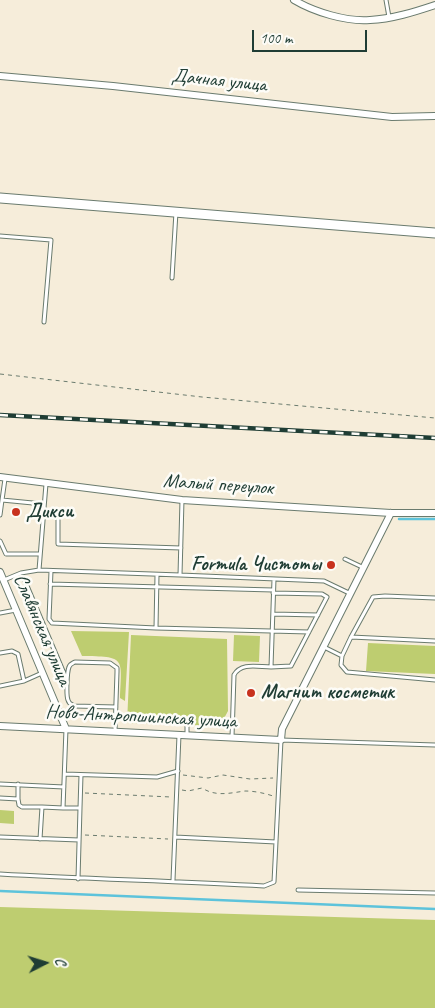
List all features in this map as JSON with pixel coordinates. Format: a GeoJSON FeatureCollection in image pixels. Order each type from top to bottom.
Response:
{"type":"FeatureCollection","features":[{"type":"Feature","properties":{"kind":"street"},"geometry":{"type":"LineString","coordinates":[[294,0],[308,8],[357,20],[390,17],[435,5]]}},
{"type":"Feature","properties":{"kind":"street","name":"Дачная улица"},"geometry":{"type":"LineString","coordinates":[[0,76],[113,86],[392,117],[435,116]]}},
{"type":"Feature","properties":{"kind":"street"},"geometry":{"type":"LineString","coordinates":[[0,198],[435,233]]}},
{"type":"Feature","properties":{"kind":"street","name":"Малый переулок"},"geometry":{"type":"LineString","coordinates":[[3,478],[182,500],[390,513],[435,513]]}},
{"type":"Feature","properties":{"kind":"street"},"geometry":{"type":"LineString","coordinates":[[281,740],[282,729],[390,513]]}},
{"type":"Feature","properties":{"kind":"street","name":"Славянская улица"},"geometry":{"type":"LineString","coordinates":[[0,572],[66,729]]}},
{"type":"Feature","properties":{"kind":"street","name":"Ново-Антропшинская улица"},"geometry":{"type":"LineString","coordinates":[[0,726],[281,740]]}},
{"type":"Feature","properties":{"kind":"lane"},"geometry":{"type":"LineString","coordinates":[[386,0],[390,17]]}},
{"type":"Feature","properties":{"kind":"lane"},"geometry":{"type":"LineString","coordinates":[[172,278],[176,212]]}},
{"type":"Feature","properties":{"kind":"lane"},"geometry":{"type":"LineString","coordinates":[[0,236],[52,240],[44,322]]}},
{"type":"Feature","properties":{"kind":"lane"},"geometry":{"type":"LineString","coordinates":[[0,515],[3,478]]}},
{"type":"Feature","properties":{"kind":"lane"},"geometry":{"type":"LineString","coordinates":[[39,570],[46,483]]}},
{"type":"Feature","properties":{"kind":"lane"},"geometry":{"type":"LineString","coordinates":[[2,500],[43,504]]}},
{"type":"Feature","properties":{"kind":"lane"},"geometry":{"type":"LineString","coordinates":[[180,575],[182,500]]}},
{"type":"Feature","properties":{"kind":"lane"},"geometry":{"type":"LineString","coordinates":[[58,518],[58,544],[181,548]]}},
{"type":"Feature","properties":{"kind":"lane"},"geometry":{"type":"LineString","coordinates":[[0,541],[6,554],[39,554]]}},
{"type":"Feature","properties":{"kind":"lane"},"geometry":{"type":"LineString","coordinates":[[345,559],[362,567]]}},
{"type":"Feature","properties":{"kind":"lane"},"geometry":{"type":"LineString","coordinates":[[51,570],[49,619],[52,623]]}},
{"type":"Feature","properties":{"kind":"lane"},"geometry":{"type":"LineString","coordinates":[[4,580],[21,573],[51,570],[324,581],[350,593]]}},
{"type":"Feature","properties":{"kind":"lane"},"geometry":{"type":"LineString","coordinates":[[156,628],[157,575]]}},
{"type":"Feature","properties":{"kind":"lane"},"geometry":{"type":"LineString","coordinates":[[271,667],[274,579]]}},
{"type":"Feature","properties":{"kind":"lane"},"geometry":{"type":"LineString","coordinates":[[25,581],[68,681]]}},
{"type":"Feature","properties":{"kind":"lane"},"geometry":{"type":"LineString","coordinates":[[50,584],[273,591],[322,594],[327,597],[291,666],[244,666],[237,669],[234,676],[232,738]]}},
{"type":"Feature","properties":{"kind":"lane"},"geometry":{"type":"LineString","coordinates":[[435,598],[373,597],[342,656],[341,665],[347,672],[435,680]]}},
{"type":"Feature","properties":{"kind":"lane"},"geometry":{"type":"LineString","coordinates":[[0,613],[16,610]]}},
{"type":"Feature","properties":{"kind":"lane"},"geometry":{"type":"LineString","coordinates":[[273,614],[318,615]]}},
{"type":"Feature","properties":{"kind":"lane"},"geometry":{"type":"LineString","coordinates":[[45,626],[52,623],[309,632]]}},
{"type":"Feature","properties":{"kind":"lane"},"geometry":{"type":"LineString","coordinates":[[351,637],[435,641]]}},
{"type":"Feature","properties":{"kind":"lane"},"geometry":{"type":"LineString","coordinates":[[323,647],[342,656]]}},
{"type":"Feature","properties":{"kind":"lane"},"geometry":{"type":"LineString","coordinates":[[0,653],[12,651],[18,654],[24,681]]}},
{"type":"Feature","properties":{"kind":"lane"},"geometry":{"type":"LineString","coordinates":[[115,731],[116,707],[117,672],[114,665],[110,663],[75,662],[71,664],[68,668],[67,699],[74,706],[116,707]]}},
{"type":"Feature","properties":{"kind":"lane"},"geometry":{"type":"LineString","coordinates":[[0,686],[24,681],[42,673]]}},
{"type":"Feature","properties":{"kind":"lane"},"geometry":{"type":"LineString","coordinates":[[187,725],[187,735]]}},
{"type":"Feature","properties":{"kind":"lane"},"geometry":{"type":"LineString","coordinates":[[63,808],[66,729]]}},
{"type":"Feature","properties":{"kind":"lane"},"geometry":{"type":"LineString","coordinates":[[173,880],[179,735]]}},
{"type":"Feature","properties":{"kind":"lane"},"geometry":{"type":"LineString","coordinates":[[0,874],[270,885],[274,882],[281,740],[435,745]]}},
{"type":"Feature","properties":{"kind":"lane"},"geometry":{"type":"LineString","coordinates":[[65,774],[157,777],[178,773]]}},
{"type":"Feature","properties":{"kind":"lane"},"geometry":{"type":"LineString","coordinates":[[78,878],[81,774]]}},
{"type":"Feature","properties":{"kind":"lane"},"geometry":{"type":"LineString","coordinates":[[0,784],[64,787]]}},
{"type":"Feature","properties":{"kind":"lane"},"geometry":{"type":"LineString","coordinates":[[18,784],[19,805],[22,807],[80,808]]}},
{"type":"Feature","properties":{"kind":"lane"},"geometry":{"type":"LineString","coordinates":[[0,798],[18,799]]}},
{"type":"Feature","properties":{"kind":"lane"},"geometry":{"type":"LineString","coordinates":[[40,839],[42,807]]}},
{"type":"Feature","properties":{"kind":"lane"},"geometry":{"type":"LineString","coordinates":[[0,837],[79,840]]}},
{"type":"Feature","properties":{"kind":"lane"},"geometry":{"type":"LineString","coordinates":[[175,838],[276,842]]}},
{"type":"Feature","properties":{"kind":"lane"},"geometry":{"type":"LineString","coordinates":[[298,890],[435,893]]}},
{"type":"Feature","properties":{"kind":"path"},"geometry":{"type":"LineString","coordinates":[[0,374],[202,396],[435,418]]}},
{"type":"Feature","properties":{"kind":"path"},"geometry":{"type":"LineString","coordinates":[[178,773],[202,778],[223,775],[250,779],[279,778]]}},
{"type":"Feature","properties":{"kind":"path"},"geometry":{"type":"LineString","coordinates":[[177,790],[188,791],[202,788],[219,793],[255,792],[278,798]]}},
{"type":"Feature","properties":{"kind":"path"},"geometry":{"type":"LineString","coordinates":[[80,793],[177,797]]}},
{"type":"Feature","properties":{"kind":"path"},"geometry":{"type":"LineString","coordinates":[[79,835],[175,838]]}},
{"type":"Feature","properties":{"kind":"green space"},"geometry":{"type":"Polygon","coordinates":[[[71,631],[129,632],[125,701],[120,698],[121,674],[118,662],[106,657],[82,656],[71,631]]]}},
{"type":"Feature","properties":{"kind":"green space"},"geometry":{"type":"Polygon","coordinates":[[[131,635],[227,639],[228,711],[220,726],[127,723],[131,635]]]}},
{"type":"Feature","properties":{"kind":"green space"},"geometry":{"type":"Polygon","coordinates":[[[234,635],[260,636],[259,662],[233,661],[234,635]]]}},
{"type":"Feature","properties":{"kind":"green space"},"geometry":{"type":"Polygon","coordinates":[[[368,643],[435,646],[435,674],[366,671],[368,643]]]}},
{"type":"Feature","properties":{"kind":"green space"},"geometry":{"type":"Polygon","coordinates":[[[0,810],[14,811],[14,824],[0,823],[0,810]]]}},
{"type":"Feature","properties":{"kind":"green space"},"geometry":{"type":"Polygon","coordinates":[[[0,907],[435,920],[435,1008],[0,1008],[0,907]]]}},
{"type":"Feature","properties":{"kind":"waterway"},"geometry":{"type":"LineString","coordinates":[[399,519],[435,519]]}},
{"type":"Feature","properties":{"kind":"waterway"},"geometry":{"type":"LineString","coordinates":[[0,891],[435,909]]}},
{"type":"Feature","properties":{"kind":"railway"},"geometry":{"type":"LineString","coordinates":[[0,415],[435,438]]}},
{"type":"Feature","properties":{"kind":"place","name":"Дикси"},"geometry":{"type":"Point","coordinates":[16,512]}},
{"type":"Feature","properties":{"kind":"place","name":"Formula Чистоты"},"geometry":{"type":"Point","coordinates":[331,565]}},
{"type":"Feature","properties":{"kind":"place","name":"Магнит косметик"},"geometry":{"type":"Point","coordinates":[251,693]}}]}
